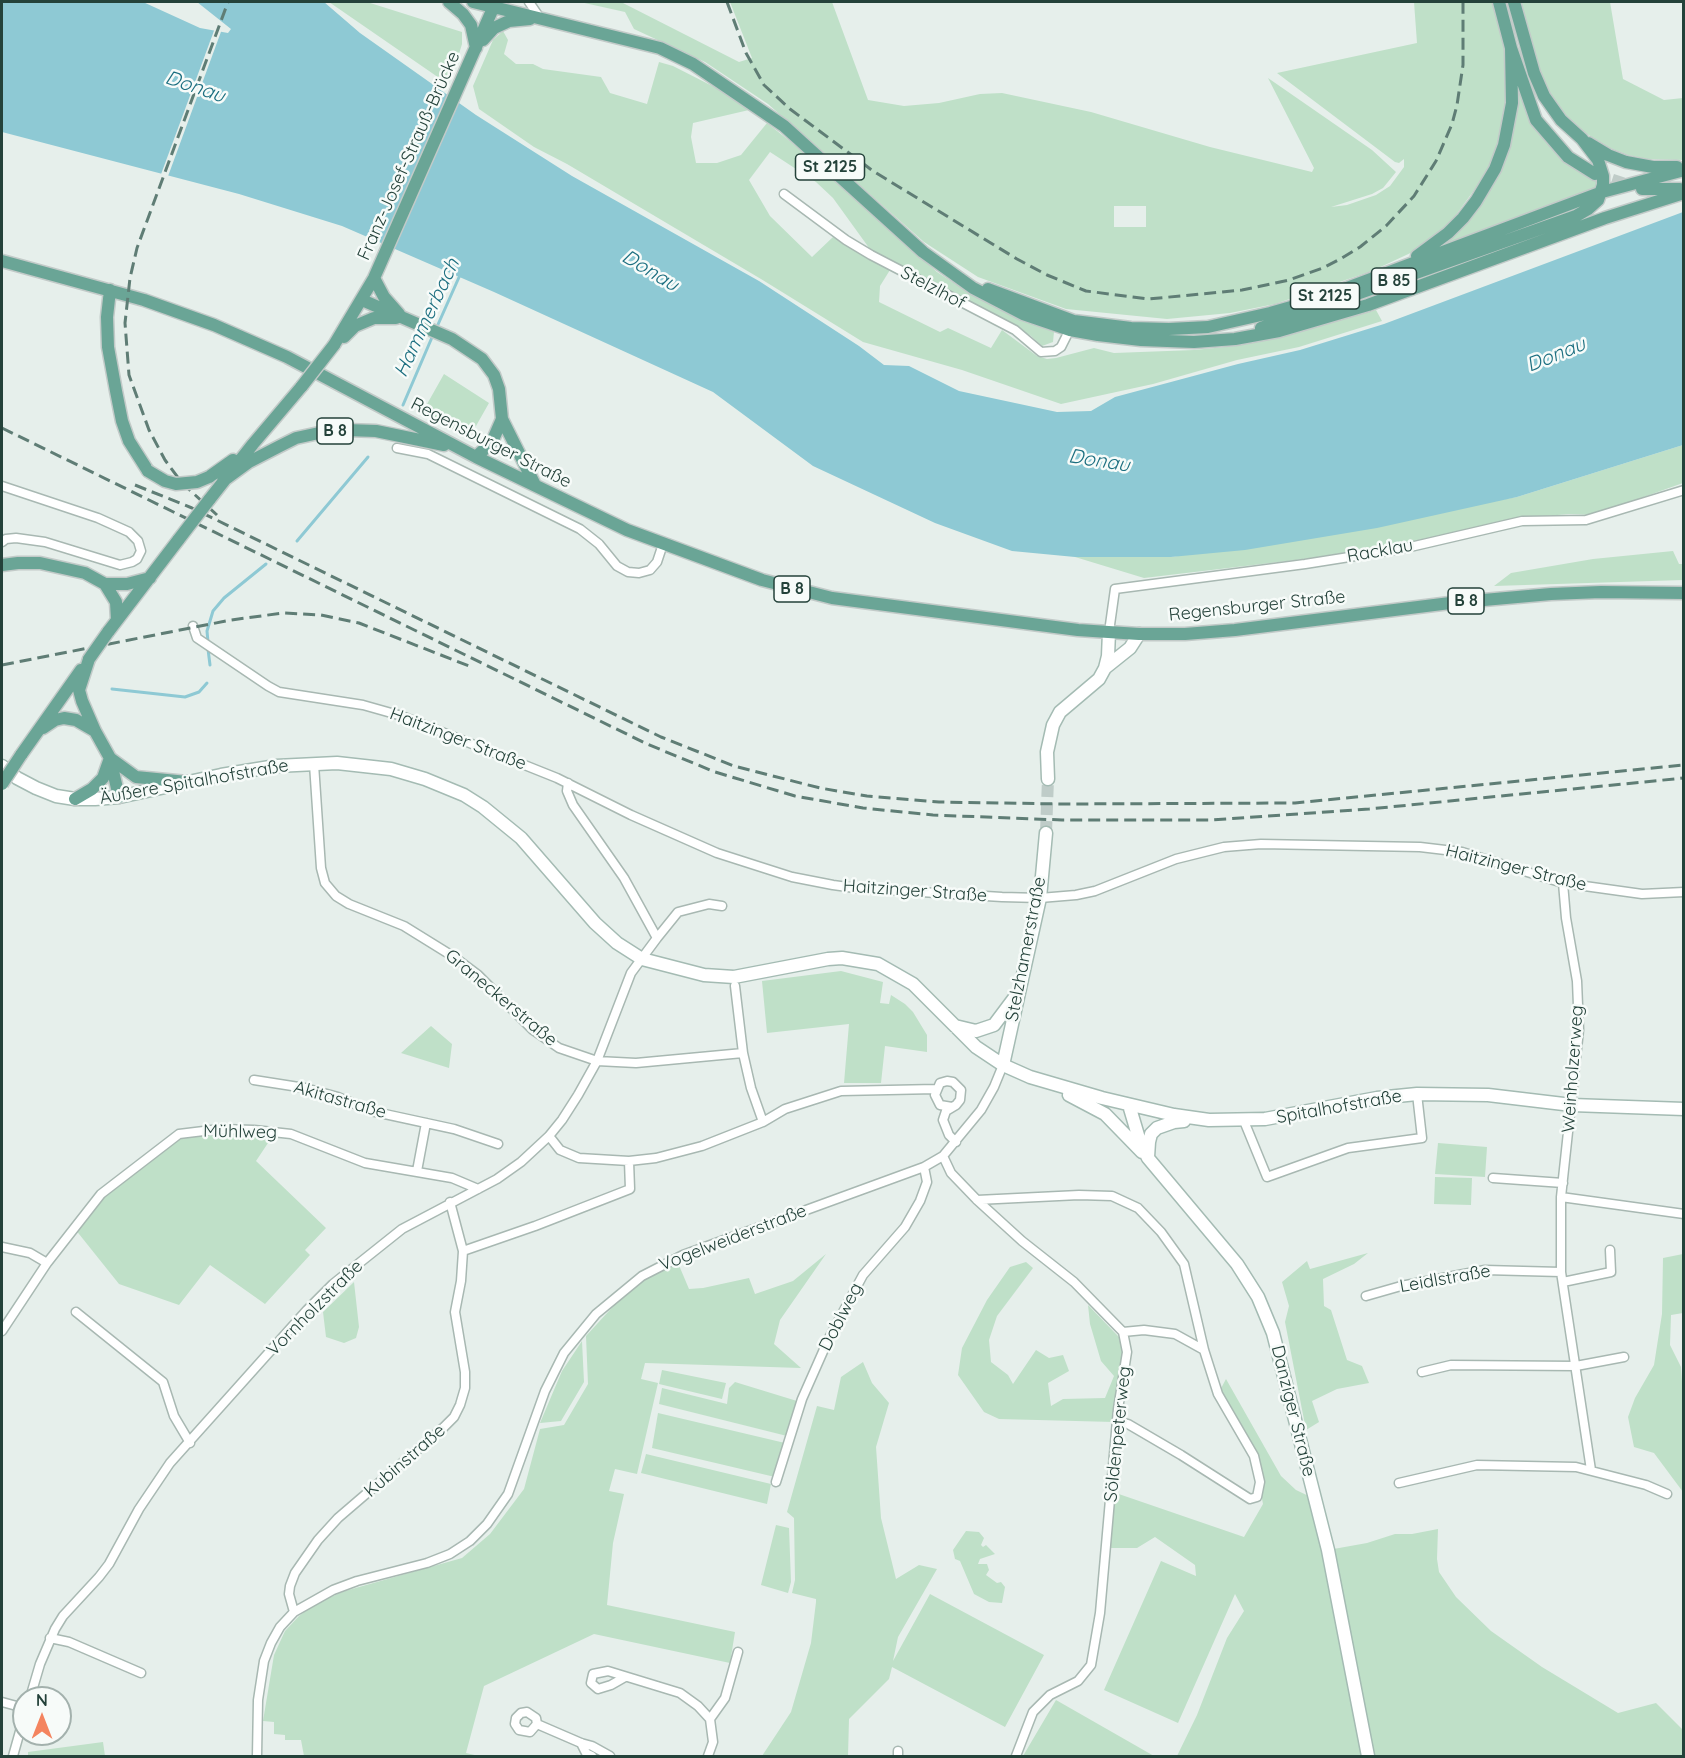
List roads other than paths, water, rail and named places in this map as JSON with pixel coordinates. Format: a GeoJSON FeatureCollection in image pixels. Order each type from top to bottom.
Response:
{"type":"FeatureCollection","features":[{"type":"Feature","properties":{"kind":"main road"},"geometry":{"type":"LineString","coordinates":[[448,2],[463,14],[471,25],[476,48]]}},
{"type":"Feature","properties":{"kind":"main road","name":"St 2125"},"geometry":{"type":"LineString","coordinates":[[472,2],[495,4],[540,18],[660,48],[693,64],[784,126],[923,252],[973,288],[1023,314],[1141,340],[1194,342],[1222,340]]}},
{"type":"Feature","properties":{"kind":"main road","name":"B 85"},"geometry":{"type":"LineString","coordinates":[[1499,2],[1510,48],[1536,120],[1568,157],[1595,174]]}},
{"type":"Feature","properties":{"kind":"main road"},"geometry":{"type":"LineString","coordinates":[[1514,2],[1541,90],[1550,107],[1593,152],[1601,168],[1602,192]]}},
{"type":"Feature","properties":{"kind":"main road","name":"Franz-Josef-Strauß-Brücke"},"geometry":{"type":"LineString","coordinates":[[334,345],[374,278],[495,4]]}},
{"type":"Feature","properties":{"kind":"main road"},"geometry":{"type":"LineString","coordinates":[[476,48],[494,28],[509,21],[540,18]]}},
{"type":"Feature","properties":{"kind":"main road","name":"B 85"},"geometry":{"type":"LineString","coordinates":[[1379,275],[1415,258],[1448,233],[1470,209],[1487,183],[1504,145],[1510,115],[1513,85],[1510,48]]}},
{"type":"Feature","properties":{"kind":"main road"},"geometry":{"type":"LineString","coordinates":[[1582,139],[1608,155],[1626,162],[1683,169]]}},
{"type":"Feature","properties":{"kind":"main road"},"geometry":{"type":"LineString","coordinates":[[1379,275],[1602,192],[1683,169]]}},
{"type":"Feature","properties":{"kind":"main road"},"geometry":{"type":"LineString","coordinates":[[1642,189],[1683,190]]}},
{"type":"Feature","properties":{"kind":"main road"},"geometry":{"type":"LineString","coordinates":[[1222,340],[1279,331],[1368,305],[1683,190]]}},
{"type":"Feature","properties":{"kind":"main road","name":"B 85"},"geometry":{"type":"LineString","coordinates":[[1222,340],[1289,319],[1576,216],[1594,205],[1602,192]]}},
{"type":"Feature","properties":{"kind":"main road","name":"Regensburger Straße"},"geometry":{"type":"LineString","coordinates":[[2,261],[163,305],[214,325],[287,357],[458,448],[599,517],[663,544],[762,580],[832,598],[1025,624],[1139,634],[1185,634],[1235,630],[1450,603],[1551,594],[1683,593]]}},
{"type":"Feature","properties":{"kind":"main road","name":"St 2125"},"geometry":{"type":"LineString","coordinates":[[1072,326],[1169,330],[1221,324],[1312,301],[1379,275]]}},
{"type":"Feature","properties":{"kind":"main road"},"geometry":{"type":"LineString","coordinates":[[374,278],[384,297],[401,317]]}},
{"type":"Feature","properties":{"kind":"main road"},"geometry":{"type":"LineString","coordinates":[[110,290],[107,317],[108,347],[122,421],[129,441],[148,471],[165,481],[176,484],[197,482],[209,477],[253,444]]}},
{"type":"Feature","properties":{"kind":"main road"},"geometry":{"type":"LineString","coordinates":[[362,300],[452,339],[482,359],[494,375],[502,402],[502,419],[492,442],[476,457]]}},
{"type":"Feature","properties":{"kind":"main road"},"geometry":{"type":"LineString","coordinates":[[2,784],[108,632],[179,538],[334,345],[355,326],[374,318],[401,317]]}},
{"type":"Feature","properties":{"kind":"main road"},"geometry":{"type":"LineString","coordinates":[[502,419],[535,486]]}},
{"type":"Feature","properties":{"kind":"main road","name":"B 8"},"geometry":{"type":"LineString","coordinates":[[223,482],[249,462],[280,446],[296,438],[320,433],[346,430],[376,431],[458,448]]}},
{"type":"Feature","properties":{"kind":"main road"},"geometry":{"type":"LineString","coordinates":[[2,565],[18,562],[40,563],[85,573],[105,584],[127,584],[150,578]]}},
{"type":"Feature","properties":{"kind":"main road"},"geometry":{"type":"LineString","coordinates":[[105,584],[116,602],[117,620]]}},
{"type":"Feature","properties":{"kind":"main road"},"geometry":{"type":"LineString","coordinates":[[89,659],[79,690],[95,731],[110,758],[119,797]]}},
{"type":"Feature","properties":{"kind":"main road"},"geometry":{"type":"LineString","coordinates":[[39,731],[55,720],[64,718],[76,720],[95,731]]}},
{"type":"Feature","properties":{"kind":"main road"},"geometry":{"type":"LineString","coordinates":[[110,758],[136,777],[187,782]]}},
{"type":"Feature","properties":{"kind":"main road"},"geometry":{"type":"LineString","coordinates":[[75,799],[92,789],[103,778],[110,758]]}},
{"type":"Feature","properties":{"kind":"street"},"geometry":{"type":"LineString","coordinates":[[529,2],[534,6],[540,18]]}},
{"type":"Feature","properties":{"kind":"street","name":"Stelzlhof"},"geometry":{"type":"LineString","coordinates":[[784,194],[854,245],[952,299],[1015,330],[1041,352],[1055,351],[1061,347],[1072,326]]}},
{"type":"Feature","properties":{"kind":"street","name":"Regensburger Straße"},"geometry":{"type":"LineString","coordinates":[[397,448],[428,454],[580,529],[599,543],[617,566],[628,572],[639,573],[650,570],[657,562],[663,544]]}},
{"type":"Feature","properties":{"kind":"street"},"geometry":{"type":"LineString","coordinates":[[2,486],[98,518],[129,532],[138,541],[141,551],[137,559],[120,565],[45,542],[16,538],[2,542]]}},
{"type":"Feature","properties":{"kind":"street","name":"Racklau"},"geometry":{"type":"LineString","coordinates":[[1109,632],[1115,589],[1406,548],[1522,521],[1586,520],[1683,490]]}},
{"type":"Feature","properties":{"kind":"street","name":"Haitzinger Straße"},"geometry":{"type":"LineString","coordinates":[[193,626],[197,638],[279,692],[363,705],[402,716],[568,783],[631,815],[717,853],[792,877],[855,888],[1040,898],[1095,891],[1176,859],[1224,847],[1261,844],[1420,846],[1462,852],[1563,883],[1641,894],[1683,892]]}},
{"type":"Feature","properties":{"kind":"street"},"geometry":{"type":"LineString","coordinates":[[1048,779],[1047,752],[1053,725],[1060,712],[1099,679],[1105,668],[1109,632]]}},
{"type":"Feature","properties":{"kind":"street"},"geometry":{"type":"LineString","coordinates":[[1105,668],[1130,648],[1139,634]]}},
{"type":"Feature","properties":{"kind":"street","name":"Äußere Spitalhofstraße"},"geometry":{"type":"LineString","coordinates":[[2,766],[17,778],[36,788],[56,796],[75,799],[119,797],[276,766],[337,763],[391,769],[425,779],[464,795],[483,807],[520,838],[595,923],[617,943],[642,959],[704,975],[734,977],[828,959],[860,960],[878,964],[894,971],[913,984],[976,1047],[1003,1065]]}},
{"type":"Feature","properties":{"kind":"street","name":"Graneckerstraße"},"geometry":{"type":"LineString","coordinates":[[314,764],[321,868],[326,883],[336,896],[349,904],[404,926],[434,943],[478,975],[533,1030],[560,1048],[597,1061],[636,1063],[743,1053]]}},
{"type":"Feature","properties":{"kind":"street"},"geometry":{"type":"LineString","coordinates":[[568,783],[567,791],[573,805],[624,878],[657,938]]}},
{"type":"Feature","properties":{"kind":"street","name":"Stelzhamerstraße"},"geometry":{"type":"LineString","coordinates":[[1003,1065],[1040,898],[1046,833]]}},
{"type":"Feature","properties":{"kind":"street","name":"Weinholzerweg"},"geometry":{"type":"LineString","coordinates":[[1563,883],[1566,918],[1577,981],[1579,1030],[1562,1197],[1562,1272],[1591,1470]]}},
{"type":"Feature","properties":{"kind":"street","name":"Vornholzstraße"},"geometry":{"type":"LineString","coordinates":[[34,1686],[50,1638],[63,1616],[109,1564],[145,1499],[170,1462],[190,1443],[333,1284],[402,1229],[497,1179],[521,1162],[549,1136],[562,1120],[597,1061],[631,973],[657,938],[678,912],[709,904],[722,906]]}},
{"type":"Feature","properties":{"kind":"street"},"geometry":{"type":"LineString","coordinates":[[735,986],[743,1053],[751,1088],[763,1122]]}},
{"type":"Feature","properties":{"kind":"street"},"geometry":{"type":"LineString","coordinates":[[954,1026],[976,1031],[994,1025],[1018,991]]}},
{"type":"Feature","properties":{"kind":"street","name":"Spitalhofstraße"},"geometry":{"type":"LineString","coordinates":[[1003,1065],[1030,1077],[1129,1105],[1174,1116],[1209,1120],[1244,1121],[1281,1117],[1377,1098],[1417,1094],[1488,1095],[1572,1105],[1683,1109]]}},
{"type":"Feature","properties":{"kind":"street","name":"Vogelweiderstraße"},"geometry":{"type":"LineString","coordinates":[[257,1756],[258,1700],[264,1661],[280,1627],[294,1612],[333,1590],[357,1581],[435,1560],[450,1554],[470,1541],[487,1524],[508,1494],[545,1391],[564,1353],[596,1314],[642,1276],[683,1255],[924,1167],[943,1156],[981,1110],[1003,1065]]}},
{"type":"Feature","properties":{"kind":"street"},"geometry":{"type":"LineString","coordinates":[[1030,1077],[1085,1102],[1105,1114],[1148,1158]]}},
{"type":"Feature","properties":{"kind":"street","name":"Akitastraße"},"geometry":{"type":"LineString","coordinates":[[254,1080],[305,1088],[338,1097],[371,1111],[480,1137],[498,1144]]}},
{"type":"Feature","properties":{"kind":"street"},"geometry":{"type":"LineString","coordinates":[[952,1107],[946,1107],[936,1100],[936,1089],[940,1083],[947,1081],[958,1085],[961,1095],[956,1105],[946,1111],[943,1120],[949,1135],[956,1142]]}},
{"type":"Feature","properties":{"kind":"street"},"geometry":{"type":"LineString","coordinates":[[549,1136],[560,1149],[579,1158],[629,1161],[656,1158],[702,1146],[763,1122],[785,1109],[841,1091],[936,1089]]}},
{"type":"Feature","properties":{"kind":"street"},"geometry":{"type":"LineString","coordinates":[[1244,1121],[1267,1177],[1348,1148],[1422,1138],[1417,1094]]}},
{"type":"Feature","properties":{"kind":"street","name":"Danziger Straße"},"geometry":{"type":"LineString","coordinates":[[1129,1105],[1140,1142],[1148,1158],[1237,1264],[1258,1297],[1273,1333],[1328,1550],[1368,1756]]}},
{"type":"Feature","properties":{"kind":"street"},"geometry":{"type":"LineString","coordinates":[[1148,1158],[1151,1134],[1157,1128],[1174,1122],[1209,1120]]}},
{"type":"Feature","properties":{"kind":"street"},"geometry":{"type":"LineString","coordinates":[[417,1171],[426,1123]]}},
{"type":"Feature","properties":{"kind":"street","name":"Mühlweg"},"geometry":{"type":"LineString","coordinates":[[2,1331],[46,1263],[101,1194],[179,1134],[243,1130],[291,1134],[365,1163],[452,1178],[478,1189]]}},
{"type":"Feature","properties":{"kind":"street"},"geometry":{"type":"LineString","coordinates":[[943,1156],[951,1173],[977,1200],[1022,1241],[1074,1282],[1123,1332],[1144,1330],[1175,1334],[1204,1350]]}},
{"type":"Feature","properties":{"kind":"street"},"geometry":{"type":"LineString","coordinates":[[463,1251],[630,1189],[629,1161]]}},
{"type":"Feature","properties":{"kind":"street","name":"Doblweg"},"geometry":{"type":"LineString","coordinates":[[776,1482],[801,1399],[829,1338],[862,1275],[905,1227],[920,1201],[927,1182],[924,1167]]}},
{"type":"Feature","properties":{"kind":"street"},"geometry":{"type":"LineString","coordinates":[[1493,1178],[1563,1183]]}},
{"type":"Feature","properties":{"kind":"street"},"geometry":{"type":"LineString","coordinates":[[977,1200],[1079,1195],[1112,1196],[1138,1208],[1161,1232],[1184,1264],[1204,1350],[1218,1394],[1254,1456],[1260,1482],[1257,1497],[1250,1499],[1128,1424],[1117,1421]]}},
{"type":"Feature","properties":{"kind":"street"},"geometry":{"type":"LineString","coordinates":[[1562,1197],[1683,1214]]}},
{"type":"Feature","properties":{"kind":"street","name":"Kubinstraße"},"geometry":{"type":"LineString","coordinates":[[294,1612],[289,1594],[290,1586],[295,1574],[318,1540],[338,1518],[444,1427],[460,1405],[465,1388],[465,1372],[455,1312],[461,1281],[463,1251],[450,1202]]}},
{"type":"Feature","properties":{"kind":"street"},"geometry":{"type":"LineString","coordinates":[[2,1247],[30,1253],[46,1263]]}},
{"type":"Feature","properties":{"kind":"street"},"geometry":{"type":"LineString","coordinates":[[1563,1282],[1611,1272],[1610,1250]]}},
{"type":"Feature","properties":{"kind":"street","name":"Leidlstraße"},"geometry":{"type":"LineString","coordinates":[[1366,1296],[1401,1286],[1485,1270],[1562,1272]]}},
{"type":"Feature","properties":{"kind":"street"},"geometry":{"type":"LineString","coordinates":[[76,1312],[163,1382],[174,1416],[190,1443]]}},
{"type":"Feature","properties":{"kind":"street","name":"Söldenpeterweg"},"geometry":{"type":"LineString","coordinates":[[1016,1756],[1033,1712],[1050,1695],[1078,1681],[1091,1665],[1100,1613],[1117,1421],[1127,1352],[1123,1332]]}},
{"type":"Feature","properties":{"kind":"street"},"geometry":{"type":"LineString","coordinates":[[1422,1372],[1451,1365],[1576,1366],[1624,1357]]}},
{"type":"Feature","properties":{"kind":"street"},"geometry":{"type":"LineString","coordinates":[[1399,1483],[1477,1465],[1576,1467],[1646,1485],[1667,1494]]}},
{"type":"Feature","properties":{"kind":"street"},"geometry":{"type":"LineString","coordinates":[[50,1638],[69,1642],[141,1672]]}},
{"type":"Feature","properties":{"kind":"street"},"geometry":{"type":"LineString","coordinates":[[710,1719],[725,1698],[738,1652]]}},
{"type":"Feature","properties":{"kind":"street"},"geometry":{"type":"LineString","coordinates":[[625,1677],[680,1693],[699,1706],[710,1719],[713,1742],[708,1756]]}},
{"type":"Feature","properties":{"kind":"street"},"geometry":{"type":"LineString","coordinates":[[537,1724],[592,1746],[610,1756]]}},
{"type":"Feature","properties":{"kind":"street"},"geometry":{"type":"LineString","coordinates":[[581,1743],[586,1754],[592,1756]]}},
{"type":"Feature","properties":{"kind":"water","name":"Donau"},"geometry":{"type":"Polygon","coordinates":[[[2,2],[143,2],[200,28],[228,33],[231,29],[197,2],[324,2],[360,33],[476,115],[572,176],[759,281],[859,346],[884,365],[909,366],[959,391],[1057,412],[1091,411],[1115,397],[1300,350],[1384,324],[1683,212],[1683,445],[1517,497],[1377,528],[1245,550],[1171,557],[1075,557],[1012,551],[935,523],[813,466],[713,392],[494,292],[342,226],[239,194],[2,132],[2,2]]]}},
{"type":"Feature","properties":{"kind":"waterway","name":"Hammerbach"},"geometry":{"type":"LineString","coordinates":[[436,329],[460,275]]}},
{"type":"Feature","properties":{"kind":"waterway","name":"Hammerbach"},"geometry":{"type":"LineString","coordinates":[[403,405],[433,335]]}},
{"type":"Feature","properties":{"kind":"waterway","name":"Hammerbach"},"geometry":{"type":"LineString","coordinates":[[297,541],[368,457]]}},
{"type":"Feature","properties":{"kind":"waterway","name":"Hammerbach"},"geometry":{"type":"LineString","coordinates":[[208,642],[207,631],[213,611],[224,598],[266,564]]}},
{"type":"Feature","properties":{"kind":"waterway","name":"Hammerbach"},"geometry":{"type":"LineString","coordinates":[[208,649],[210,665]]}},
{"type":"Feature","properties":{"kind":"waterway","name":"Hammerbach"},"geometry":{"type":"LineString","coordinates":[[112,689],[185,697],[199,692],[207,683]]}},
{"type":"Feature","properties":{"kind":"tunnel"},"geometry":{"type":"LineString","coordinates":[[1595,174],[1631,186]]}},
{"type":"Feature","properties":{"kind":"tunnel"},"geometry":{"type":"LineString","coordinates":[[1046,833],[1048,779]]}},
{"type":"Feature","properties":{"kind":"railway"},"geometry":{"type":"LineString","coordinates":[[217,515],[182,483],[165,460],[149,430],[129,375],[125,323],[130,278],[137,248],[228,2]]}},
{"type":"Feature","properties":{"kind":"railway"},"geometry":{"type":"LineString","coordinates":[[727,2],[746,53],[764,85],[790,109],[873,171],[1047,275],[1086,291],[1149,299],[1242,290],[1289,280],[1323,268],[1342,258],[1386,226],[1414,196],[1436,161],[1452,124],[1463,65],[1463,2]]}},
{"type":"Feature","properties":{"kind":"railway"},"geometry":{"type":"LineString","coordinates":[[2,428],[647,744],[715,772],[795,796],[863,808],[933,815],[1062,820],[1210,820],[1369,809],[1684,778]]}},
{"type":"Feature","properties":{"kind":"railway"},"geometry":{"type":"LineString","coordinates":[[135,485],[192,508],[661,737],[734,766],[820,788],[867,796],[939,802],[1295,803],[1684,765]]}},
{"type":"Feature","properties":{"kind":"railway"},"geometry":{"type":"LineString","coordinates":[[2,665],[231,620],[283,613],[321,615],[359,623],[469,666]]}}]}
